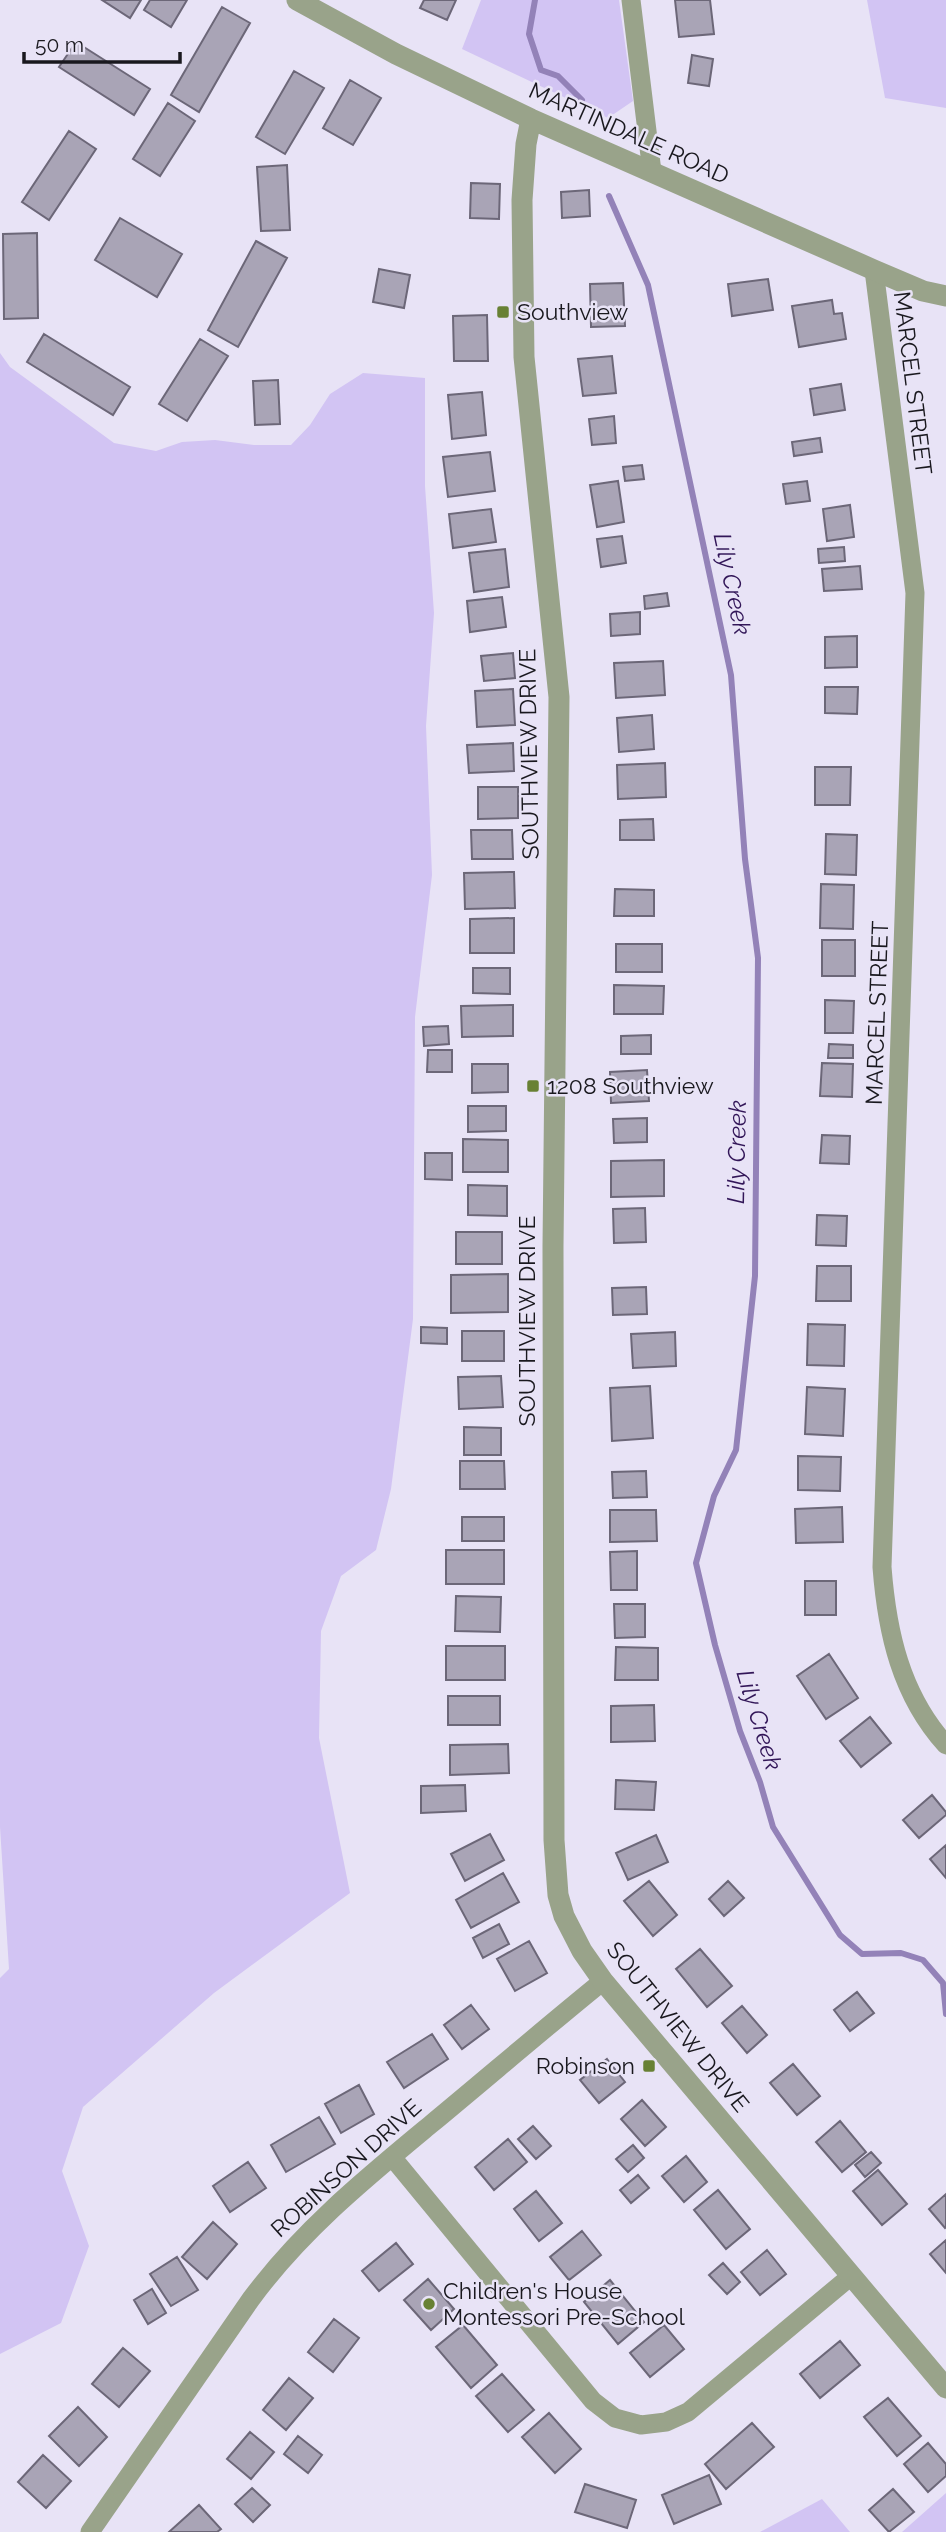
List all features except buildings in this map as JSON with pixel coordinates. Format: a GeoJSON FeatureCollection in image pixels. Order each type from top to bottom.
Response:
{"type":"FeatureCollection","features":[{"type":"Feature","properties":{"kind":"street","name":"MARTINDALE ROAD"},"geometry":{"type":"LineString","coordinates":[[297,0],[396,54],[531,119],[874,271],[923,291],[946,296]]}},
{"type":"Feature","properties":{"kind":"street"},"geometry":{"type":"LineString","coordinates":[[631,0],[652,172]]}},
{"type":"Feature","properties":{"kind":"street","name":"SOUTHVIEW DRIVE"},"geometry":{"type":"LineString","coordinates":[[531,119],[526,144],[522,200],[524,357],[559,697],[553,1246],[555,1876],[564,1916],[582,1951],[603,1981],[946,2388]]}},
{"type":"Feature","properties":{"kind":"street","name":"MARCEL STREET"},"geometry":{"type":"LineString","coordinates":[[874,271],[915,593],[882,1567],[890,1633],[900,1668],[920,1711],[946,1745]]}},
{"type":"Feature","properties":{"kind":"street","name":"ROBINSON DRIVE"},"geometry":{"type":"LineString","coordinates":[[90,2532],[275,2266],[314,2225],[392,2157],[603,1981]]}},
{"type":"Feature","properties":{"kind":"street"},"geometry":{"type":"LineString","coordinates":[[392,2157],[593,2401],[615,2418],[631,2424],[652,2425],[688,2412],[851,2276]]}},
{"type":"Feature","properties":{"kind":"shaded area"},"geometry":{"type":"Polygon","coordinates":[[[481,0],[619,0],[633,101],[608,118],[462,49],[481,0]]]}},
{"type":"Feature","properties":{"kind":"shaded area"},"geometry":{"type":"Polygon","coordinates":[[[867,0],[946,0],[946,108],[885,98],[867,0]]]}},
{"type":"Feature","properties":{"kind":"shaded area"},"geometry":{"type":"Polygon","coordinates":[[[0,353],[10,367],[114,443],[156,451],[182,442],[215,440],[254,445],[291,445],[310,425],[330,394],[363,373],[425,378],[425,486],[434,613],[426,726],[432,875],[415,1017],[413,1319],[391,1489],[376,1550],[341,1576],[321,1631],[319,1738],[350,1893],[214,1993],[83,2107],[62,2171],[89,2246],[61,2323],[0,2354],[0,1978],[9,1969],[0,1827],[0,353]]]}},
{"type":"Feature","properties":{"kind":"shaded area"},"geometry":{"type":"Polygon","coordinates":[[[946,2493],[946,2532],[902,2532],[946,2493]]]}},
{"type":"Feature","properties":{"kind":"shaded area"},"geometry":{"type":"Polygon","coordinates":[[[822,2499],[850,2532],[760,2532],[822,2499]]]}},
{"type":"Feature","properties":{"kind":"waterway","name":"Lily Creek"},"geometry":{"type":"LineString","coordinates":[[535,0],[529,34],[541,70],[558,76],[582,100]]}},
{"type":"Feature","properties":{"kind":"waterway","name":"Lily Creek"},"geometry":{"type":"LineString","coordinates":[[609,196],[648,285],[731,675],[745,859],[758,958],[755,1276],[736,1450],[714,1496],[696,1563],[715,1645],[740,1731],[760,1782],[773,1827],[840,1935],[862,1954],[901,1953],[923,1960],[943,1983],[946,2014]]}},
{"type":"Feature","properties":{"kind":"place","name":"Southview"},"geometry":{"type":"Point","coordinates":[503,312]}},
{"type":"Feature","properties":{"kind":"place","name":"1208 Southview"},"geometry":{"type":"Point","coordinates":[533,1086]}},
{"type":"Feature","properties":{"kind":"place","name":"Robinson"},"geometry":{"type":"Point","coordinates":[649,2066]}},
{"type":"Feature","properties":{"kind":"place","name":"Children's House Montessori Pre-School"},"geometry":{"type":"Point","coordinates":[429,2304]}}]}
